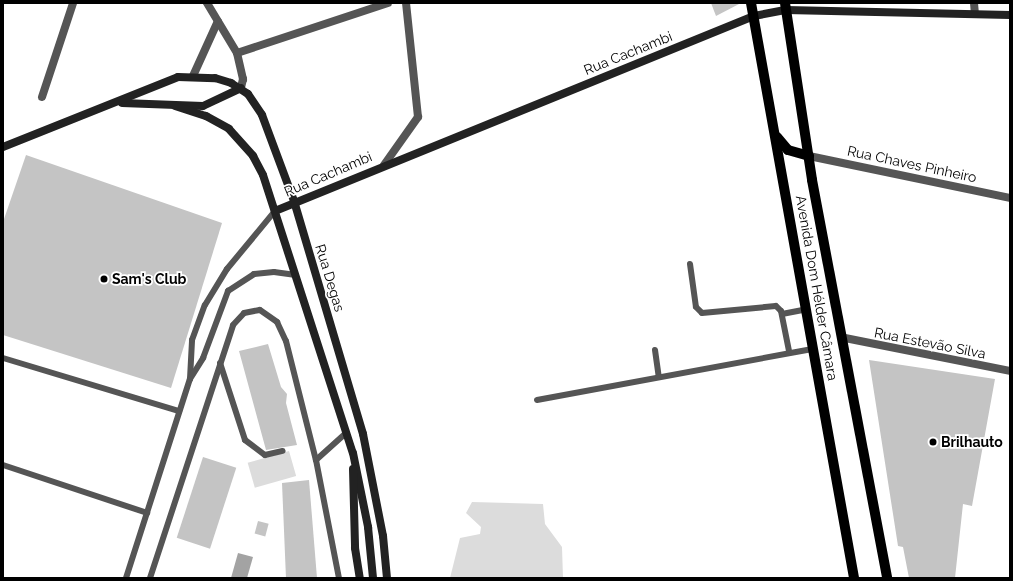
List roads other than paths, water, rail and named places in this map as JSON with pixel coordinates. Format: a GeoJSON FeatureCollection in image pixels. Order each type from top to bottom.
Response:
{"type":"FeatureCollection","features":[{"type":"Feature","properties":{"kind":"main road","name":"Avenida Dom Hélder Câmara"},"geometry":{"type":"LineString","coordinates":[[751,3],[776,133],[807,309],[812,349],[854,578]]}},
{"type":"Feature","properties":{"kind":"main road","name":"Rua Cachambi"},"geometry":{"type":"LineString","coordinates":[[275,211],[294,201],[754,16],[786,7],[1010,15]]}},
{"type":"Feature","properties":{"kind":"main road","name":"Avenida Dom Hélder Câmara"},"geometry":{"type":"LineString","coordinates":[[786,7],[810,156],[845,338],[887,578]]}},
{"type":"Feature","properties":{"kind":"main road"},"geometry":{"type":"LineString","coordinates":[[3,147],[119,103],[159,83],[193,76],[215,78],[240,88]]}},
{"type":"Feature","properties":{"kind":"main road"},"geometry":{"type":"LineString","coordinates":[[119,103],[175,106],[217,103],[240,88]]}},
{"type":"Feature","properties":{"kind":"main road","name":"Rua Degas"},"geometry":{"type":"LineString","coordinates":[[240,88],[262,115],[294,201],[366,445],[388,578]]}},
{"type":"Feature","properties":{"kind":"main road"},"geometry":{"type":"LineString","coordinates":[[175,106],[215,120],[243,143],[262,175],[296,275],[353,453],[368,527],[373,578]]}},
{"type":"Feature","properties":{"kind":"main road"},"geometry":{"type":"LineString","coordinates":[[776,133],[788,150],[810,156]]}},
{"type":"Feature","properties":{"kind":"main road"},"geometry":{"type":"LineString","coordinates":[[353,453],[355,548],[360,578]]}},
{"type":"Feature","properties":{"kind":"street"},"geometry":{"type":"LineString","coordinates":[[42,97],[73,3]]}},
{"type":"Feature","properties":{"kind":"street"},"geometry":{"type":"LineString","coordinates":[[207,3],[237,54],[242,79],[240,88]]}},
{"type":"Feature","properties":{"kind":"street"},"geometry":{"type":"LineString","coordinates":[[237,54],[388,3]]}},
{"type":"Feature","properties":{"kind":"street"},"geometry":{"type":"LineString","coordinates":[[384,165],[410,132],[419,112],[406,3]]}},
{"type":"Feature","properties":{"kind":"street"},"geometry":{"type":"LineString","coordinates":[[974,3],[975,14]]}},
{"type":"Feature","properties":{"kind":"street"},"geometry":{"type":"LineString","coordinates":[[193,76],[218,21]]}},
{"type":"Feature","properties":{"kind":"street","name":"Rua Chaves Pinheiro"},"geometry":{"type":"LineString","coordinates":[[810,156],[1010,198]]}},
{"type":"Feature","properties":{"kind":"street","name":"Rua Estevão Silva"},"geometry":{"type":"LineString","coordinates":[[845,338],[1010,371]]}},
{"type":"Feature","properties":{"kind":"lane"},"geometry":{"type":"LineString","coordinates":[[190,379],[192,340],[205,305],[226,269],[275,211]]}},
{"type":"Feature","properties":{"kind":"lane"},"geometry":{"type":"LineString","coordinates":[[690,264],[696,307],[702,312],[772,304],[782,314],[788,351]]}},
{"type":"Feature","properties":{"kind":"lane"},"geometry":{"type":"LineString","coordinates":[[126,578],[190,379],[203,358],[222,301],[235,283],[265,272],[296,275]]}},
{"type":"Feature","properties":{"kind":"lane"},"geometry":{"type":"LineString","coordinates":[[782,314],[807,309]]}},
{"type":"Feature","properties":{"kind":"lane"},"geometry":{"type":"LineString","coordinates":[[150,578],[220,363],[239,316],[260,310],[270,314],[286,341],[316,460],[339,578]]}},
{"type":"Feature","properties":{"kind":"lane"},"geometry":{"type":"LineString","coordinates":[[537,400],[788,351],[812,349]]}},
{"type":"Feature","properties":{"kind":"lane"},"geometry":{"type":"LineString","coordinates":[[655,350],[659,377]]}},
{"type":"Feature","properties":{"kind":"lane"},"geometry":{"type":"LineString","coordinates":[[3,358],[179,411]]}},
{"type":"Feature","properties":{"kind":"lane"},"geometry":{"type":"LineString","coordinates":[[220,363],[245,440],[265,455],[283,451]]}},
{"type":"Feature","properties":{"kind":"lane"},"geometry":{"type":"LineString","coordinates":[[316,460],[346,433]]}},
{"type":"Feature","properties":{"kind":"lane"},"geometry":{"type":"LineString","coordinates":[[3,466],[147,513]]}},
{"type":"Feature","properties":{"kind":"place","name":"Sam's Club"},"geometry":{"type":"Point","coordinates":[104,279]}},
{"type":"Feature","properties":{"kind":"place","name":"Brilhauto"},"geometry":{"type":"Point","coordinates":[933,442]}}]}
